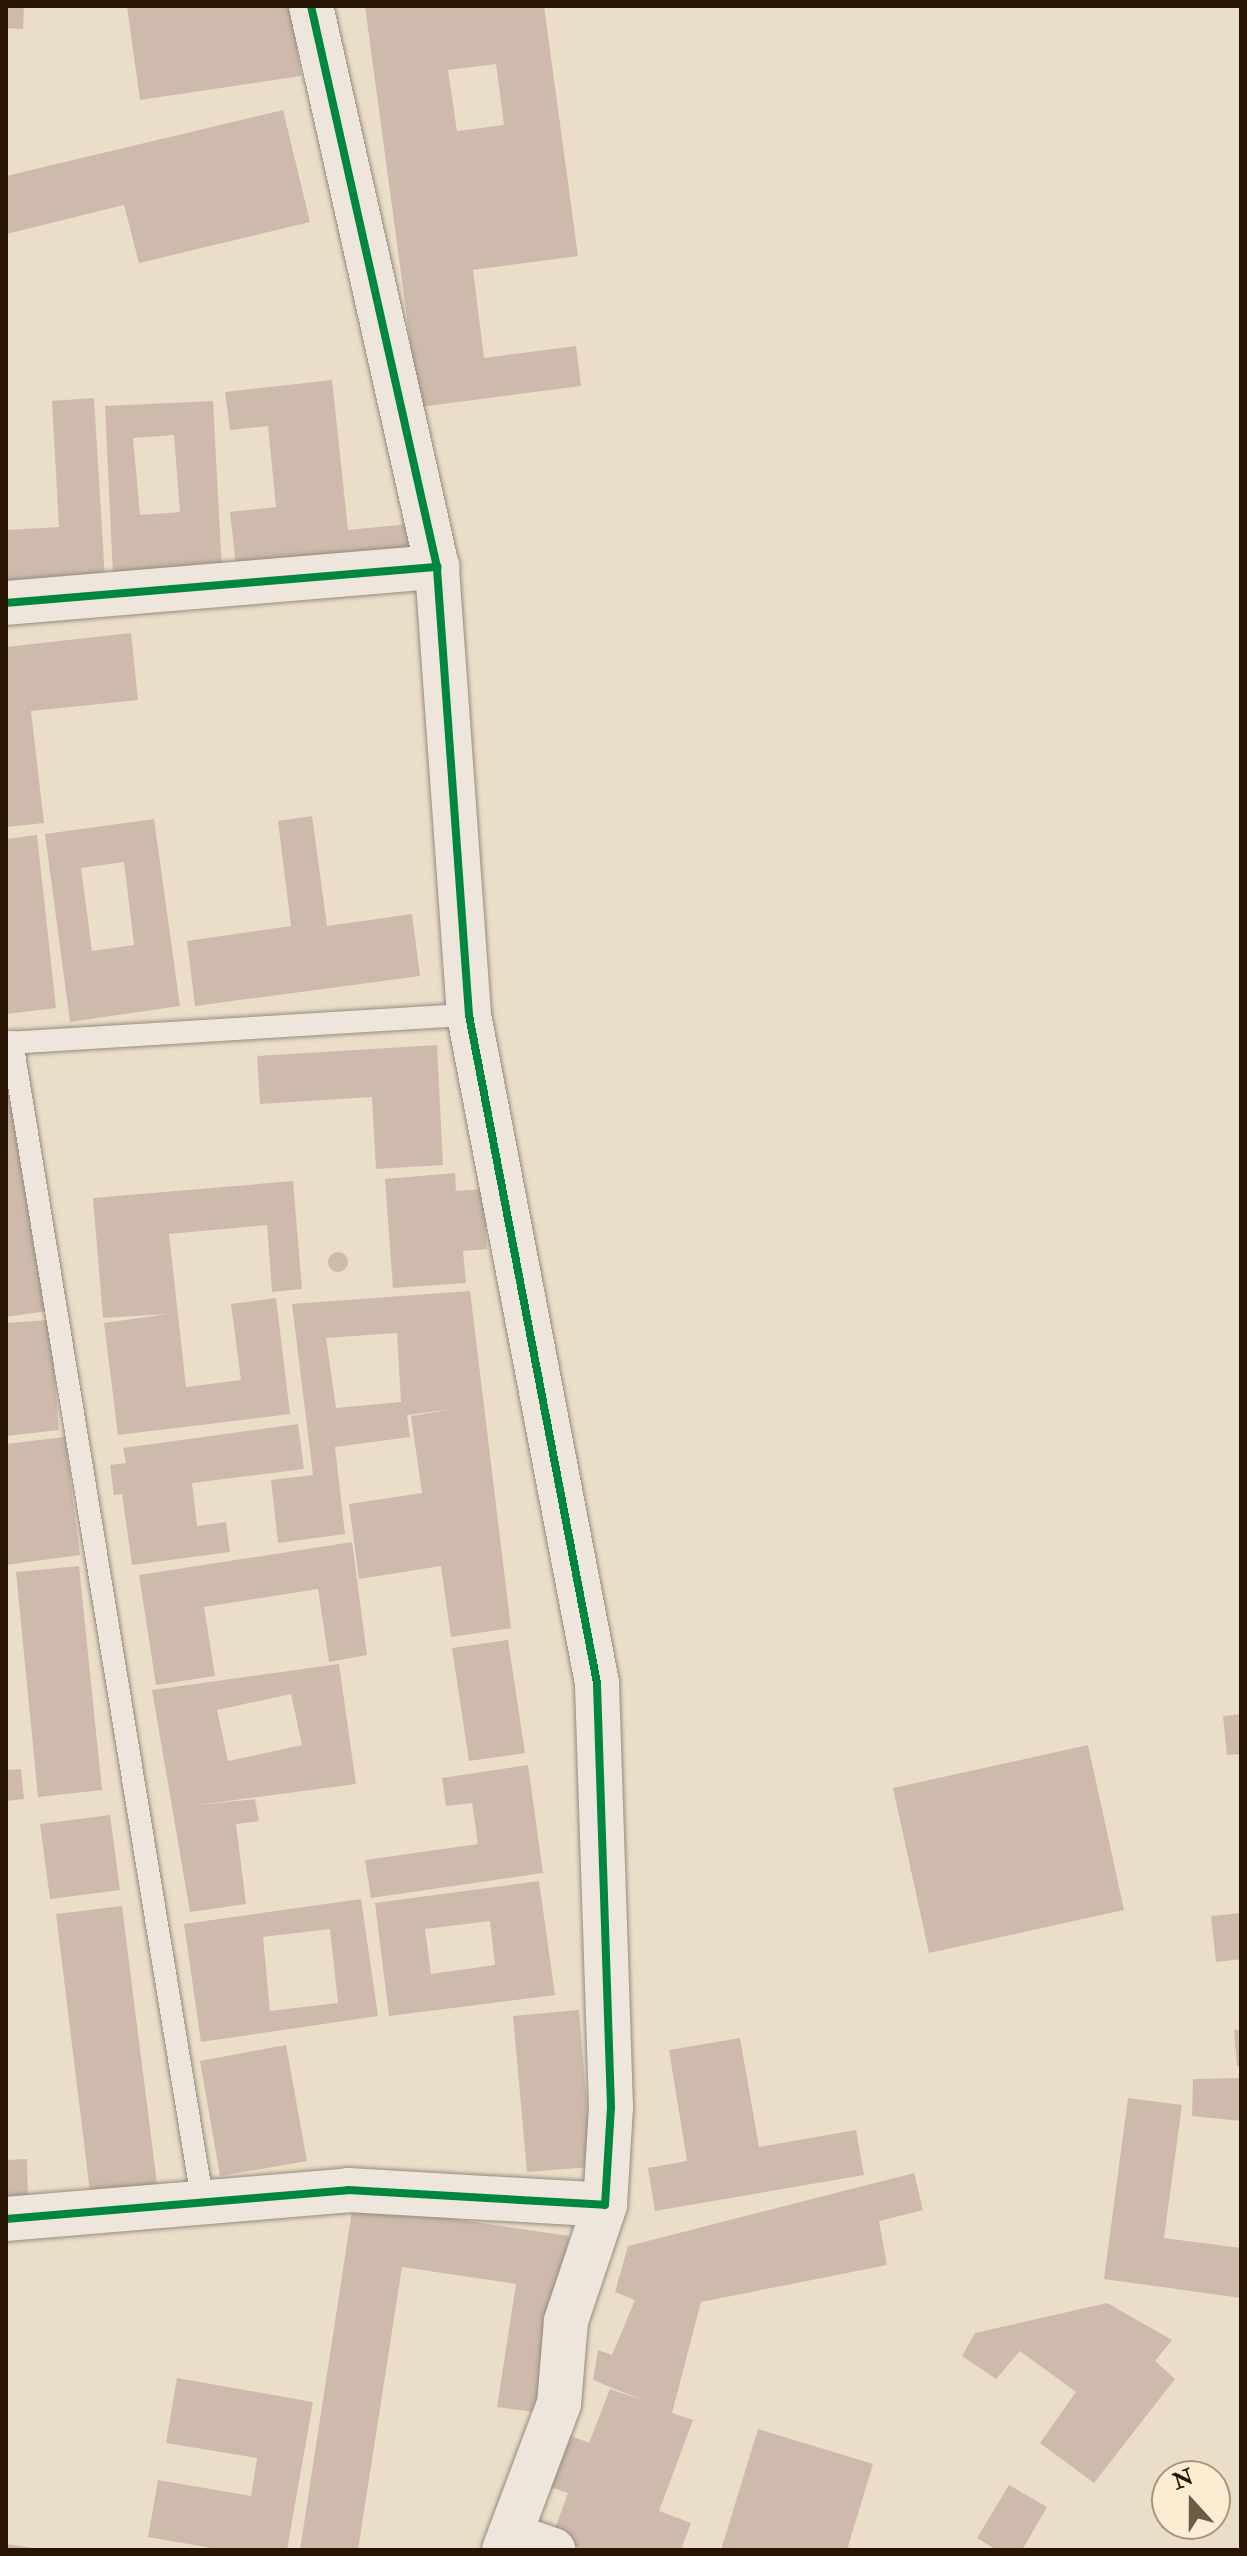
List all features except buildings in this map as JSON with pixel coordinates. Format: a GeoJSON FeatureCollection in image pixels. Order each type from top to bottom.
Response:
{"type":"FeatureCollection","features":[{"type":"Feature","properties":{"kind":"street"},"geometry":{"type":"LineString","coordinates":[[311,6],[437,567],[469,1015],[597,1683],[611,2107],[605,2205],[566,2321],[559,2404],[507,2542],[553,2550]]}},
{"type":"Feature","properties":{"kind":"street"},"geometry":{"type":"LineString","coordinates":[[6,603],[437,567]]}},
{"type":"Feature","properties":{"kind":"street"},"geometry":{"type":"LineString","coordinates":[[6,2219],[202,2199],[348,2190],[605,2205]]}},
{"type":"Feature","properties":{"kind":"lane"},"geometry":{"type":"LineString","coordinates":[[202,2199],[9,1043],[469,1015]]}},
{"type":"Feature","properties":{"kind":"cycle path"},"geometry":{"type":"LineString","coordinates":[[6,2219],[348,2190],[605,2205],[611,2107],[597,1683],[469,1015],[437,567],[311,6]]}},
{"type":"Feature","properties":{"kind":"cycle path"},"geometry":{"type":"LineString","coordinates":[[6,603],[437,567]]}}]}
